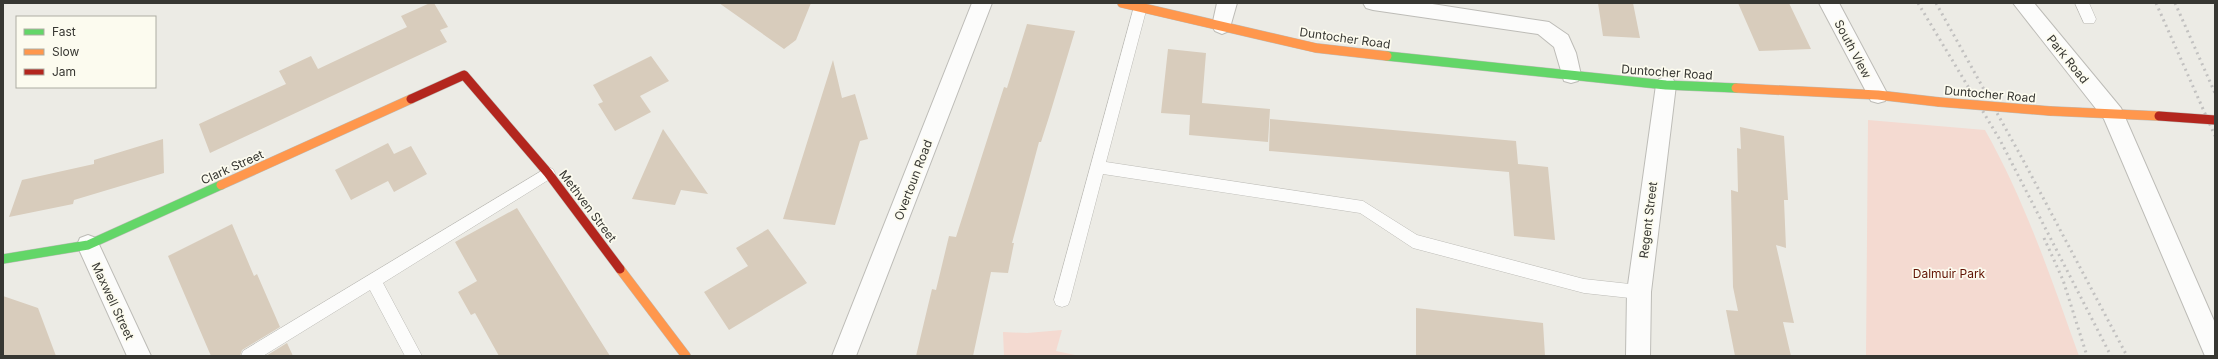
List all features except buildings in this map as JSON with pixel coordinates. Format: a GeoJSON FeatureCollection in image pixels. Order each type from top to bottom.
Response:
{"type":"FeatureCollection","features":[{"type":"Feature","properties":{"kind":"main road","name":"Duntocher Road"},"geometry":{"type":"LineString","coordinates":[[1122,3],[1316,48],[1666,85],[1878,96],[2050,111],[2215,120]]}},
{"type":"Feature","properties":{"kind":"main road","name":"Methven Street"},"geometry":{"type":"LineString","coordinates":[[464,75],[548,173],[686,356]]}},
{"type":"Feature","properties":{"kind":"main road","name":"Clark Street"},"geometry":{"type":"LineString","coordinates":[[3,259],[88,245],[464,75]]}},
{"type":"Feature","properties":{"kind":"street","name":"Overtoun Road"},"geometry":{"type":"LineString","coordinates":[[844,356],[982,3]]}},
{"type":"Feature","properties":{"kind":"street"},"geometry":{"type":"LineString","coordinates":[[1222,26],[1227,3]]}},
{"type":"Feature","properties":{"kind":"street"},"geometry":{"type":"LineString","coordinates":[[1373,3],[1542,27],[1559,38],[1565,50],[1571,75]]}},
{"type":"Feature","properties":{"kind":"street","name":"South View"},"geometry":{"type":"LineString","coordinates":[[1829,3],[1878,96]]}},
{"type":"Feature","properties":{"kind":"street","name":"Park Road"},"geometry":{"type":"LineString","coordinates":[[2023,3],[2113,114],[2215,351]]}},
{"type":"Feature","properties":{"kind":"street","name":"Regent Street"},"geometry":{"type":"LineString","coordinates":[[1638,356],[1639,292],[1666,85]]}},
{"type":"Feature","properties":{"kind":"street","name":"Maxwell Street"},"geometry":{"type":"LineString","coordinates":[[88,245],[139,356]]}},
{"type":"Feature","properties":{"kind":"lane"},"geometry":{"type":"LineString","coordinates":[[2082,3],[2089,19]]}},
{"type":"Feature","properties":{"kind":"lane"},"geometry":{"type":"LineString","coordinates":[[1062,300],[1140,7]]}},
{"type":"Feature","properties":{"kind":"lane"},"geometry":{"type":"LineString","coordinates":[[1097,168],[1110,168],[1363,207],[1413,241],[1584,286],[1639,292]]}},
{"type":"Feature","properties":{"kind":"lane"},"geometry":{"type":"LineString","coordinates":[[249,356],[548,173]]}},
{"type":"Feature","properties":{"kind":"lane"},"geometry":{"type":"LineString","coordinates":[[373,280],[414,356]]}},
{"type":"Feature","properties":{"kind":"green space","name":"Dalmuir Park"},"geometry":{"type":"Polygon","coordinates":[[[1868,120],[1985,130],[2000,157],[2037,241],[2079,356],[1866,356],[1868,120]]]}},
{"type":"Feature","properties":{"kind":"green space"},"geometry":{"type":"Polygon","coordinates":[[[1062,330],[1056,351],[1080,356],[1004,356],[1003,332],[1027,333],[1062,330]]]}},
{"type":"Feature","properties":{"kind":"railway"},"geometry":{"type":"LineString","coordinates":[[1918,3],[2000,140],[2111,356]]}},
{"type":"Feature","properties":{"kind":"railway"},"geometry":{"type":"LineString","coordinates":[[1936,3],[2022,158],[2127,356]]}},
{"type":"Feature","properties":{"kind":"railway"},"geometry":{"type":"LineString","coordinates":[[2156,3],[2215,136]]}},
{"type":"Feature","properties":{"kind":"railway"},"geometry":{"type":"LineString","coordinates":[[2175,3],[2215,93]]}},
{"type":"Feature","properties":{"kind":"railway"},"geometry":{"type":"LineString","coordinates":[[2044,238],[2063,280],[2087,356]]}},
{"type":"Feature","properties":{"kind":"traffic: fast"},"geometry":{"type":"LineString","coordinates":[[1387,56],[1666,85],[1736,88]]}},
{"type":"Feature","properties":{"kind":"traffic: fast"},"geometry":{"type":"LineString","coordinates":[[3,259],[88,245],[221,185]]}},
{"type":"Feature","properties":{"kind":"traffic: slow"},"geometry":{"type":"LineString","coordinates":[[1122,3],[1316,48],[1387,56]]}},
{"type":"Feature","properties":{"kind":"traffic: slow"},"geometry":{"type":"LineString","coordinates":[[1736,88],[1878,95],[1939,102]]}},
{"type":"Feature","properties":{"kind":"traffic: slow"},"geometry":{"type":"LineString","coordinates":[[221,185],[411,99]]}},
{"type":"Feature","properties":{"kind":"traffic: slow"},"geometry":{"type":"LineString","coordinates":[[1939,102],[2050,111]]}},
{"type":"Feature","properties":{"kind":"traffic: slow"},"geometry":{"type":"LineString","coordinates":[[2050,111],[2159,116]]}},
{"type":"Feature","properties":{"kind":"traffic: slow"},"geometry":{"type":"LineString","coordinates":[[620,269],[686,356]]}},
{"type":"Feature","properties":{"kind":"traffic: jam"},"geometry":{"type":"LineString","coordinates":[[411,99],[464,75],[548,173],[620,269]]}},
{"type":"Feature","properties":{"kind":"traffic: jam"},"geometry":{"type":"LineString","coordinates":[[2159,116],[2215,120]]}}]}
